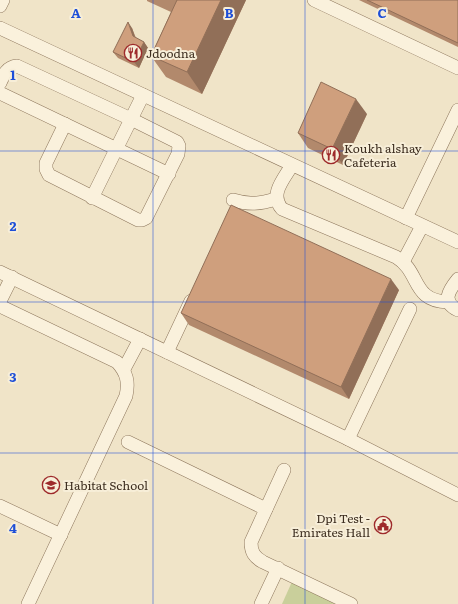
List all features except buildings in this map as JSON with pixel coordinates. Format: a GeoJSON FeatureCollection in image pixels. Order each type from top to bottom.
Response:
{"type":"FeatureCollection","features":[{"type":"Feature","properties":{"kind":"street"},"geometry":{"type":"LineString","coordinates":[[0,6],[3,0]]}},
{"type":"Feature","properties":{"kind":"street"},"geometry":{"type":"LineString","coordinates":[[314,0],[458,68]]}},
{"type":"Feature","properties":{"kind":"street"},"geometry":{"type":"LineString","coordinates":[[0,28],[458,242]]}},
{"type":"Feature","properties":{"kind":"street"},"geometry":{"type":"LineString","coordinates":[[0,83],[6,70],[17,66],[131,118],[173,140],[179,146],[180,150],[146,218],[138,220],[49,175],[46,169],[46,162],[65,124]]}},
{"type":"Feature","properties":{"kind":"street"},"geometry":{"type":"LineString","coordinates":[[0,93],[169,174]]}},
{"type":"Feature","properties":{"kind":"street"},"geometry":{"type":"LineString","coordinates":[[92,198],[143,95]]}},
{"type":"Feature","properties":{"kind":"street"},"geometry":{"type":"LineString","coordinates":[[406,218],[458,110]]}},
{"type":"Feature","properties":{"kind":"street"},"geometry":{"type":"LineString","coordinates":[[292,165],[276,193],[278,205],[282,209],[396,257],[403,262],[411,272],[420,290],[426,296],[453,306]]}},
{"type":"Feature","properties":{"kind":"street"},"geometry":{"type":"LineString","coordinates":[[233,200],[254,204],[265,203],[276,199]]}},
{"type":"Feature","properties":{"kind":"street"},"geometry":{"type":"LineString","coordinates":[[403,262],[422,226]]}},
{"type":"Feature","properties":{"kind":"street"},"geometry":{"type":"LineString","coordinates":[[0,301],[6,274],[348,439],[458,495]]}},
{"type":"Feature","properties":{"kind":"street"},"geometry":{"type":"LineString","coordinates":[[453,306],[449,294],[458,279]]}},
{"type":"Feature","properties":{"kind":"street"},"geometry":{"type":"LineString","coordinates":[[167,352],[197,288]]}},
{"type":"Feature","properties":{"kind":"street"},"geometry":{"type":"LineString","coordinates":[[0,306],[110,358],[124,369],[128,378],[126,396],[28,604]]}},
{"type":"Feature","properties":{"kind":"street"},"geometry":{"type":"LineString","coordinates":[[348,439],[410,309]]}},
{"type":"Feature","properties":{"kind":"street"},"geometry":{"type":"LineString","coordinates":[[124,369],[140,339]]}},
{"type":"Feature","properties":{"kind":"street"},"geometry":{"type":"LineString","coordinates":[[128,442],[266,509]]}},
{"type":"Feature","properties":{"kind":"street"},"geometry":{"type":"LineString","coordinates":[[284,470],[251,542],[251,550],[255,557],[351,604]]}},
{"type":"Feature","properties":{"kind":"street"},"geometry":{"type":"LineString","coordinates":[[0,506],[61,535]]}},
{"type":"Feature","properties":{"kind":"street"},"geometry":{"type":"LineString","coordinates":[[261,604],[278,568]]}},
{"type":"Feature","properties":{"kind":"green space"},"geometry":{"type":"Polygon","coordinates":[[[295,575],[357,604],[282,604],[295,575]]]}},
{"type":"Feature","properties":{"kind":"place","name":"Jdoodna"},"geometry":{"type":"Point","coordinates":[133,53]}},
{"type":"Feature","properties":{"kind":"place","name":"Koukh alshay Cafeteria"},"geometry":{"type":"Point","coordinates":[331,155]}},
{"type":"Feature","properties":{"kind":"place","name":"Habitat School"},"geometry":{"type":"Point","coordinates":[51,485]}},
{"type":"Feature","properties":{"kind":"place","name":"Dpi Test - Emirates Hall"},"geometry":{"type":"Point","coordinates":[383,525]}}]}
